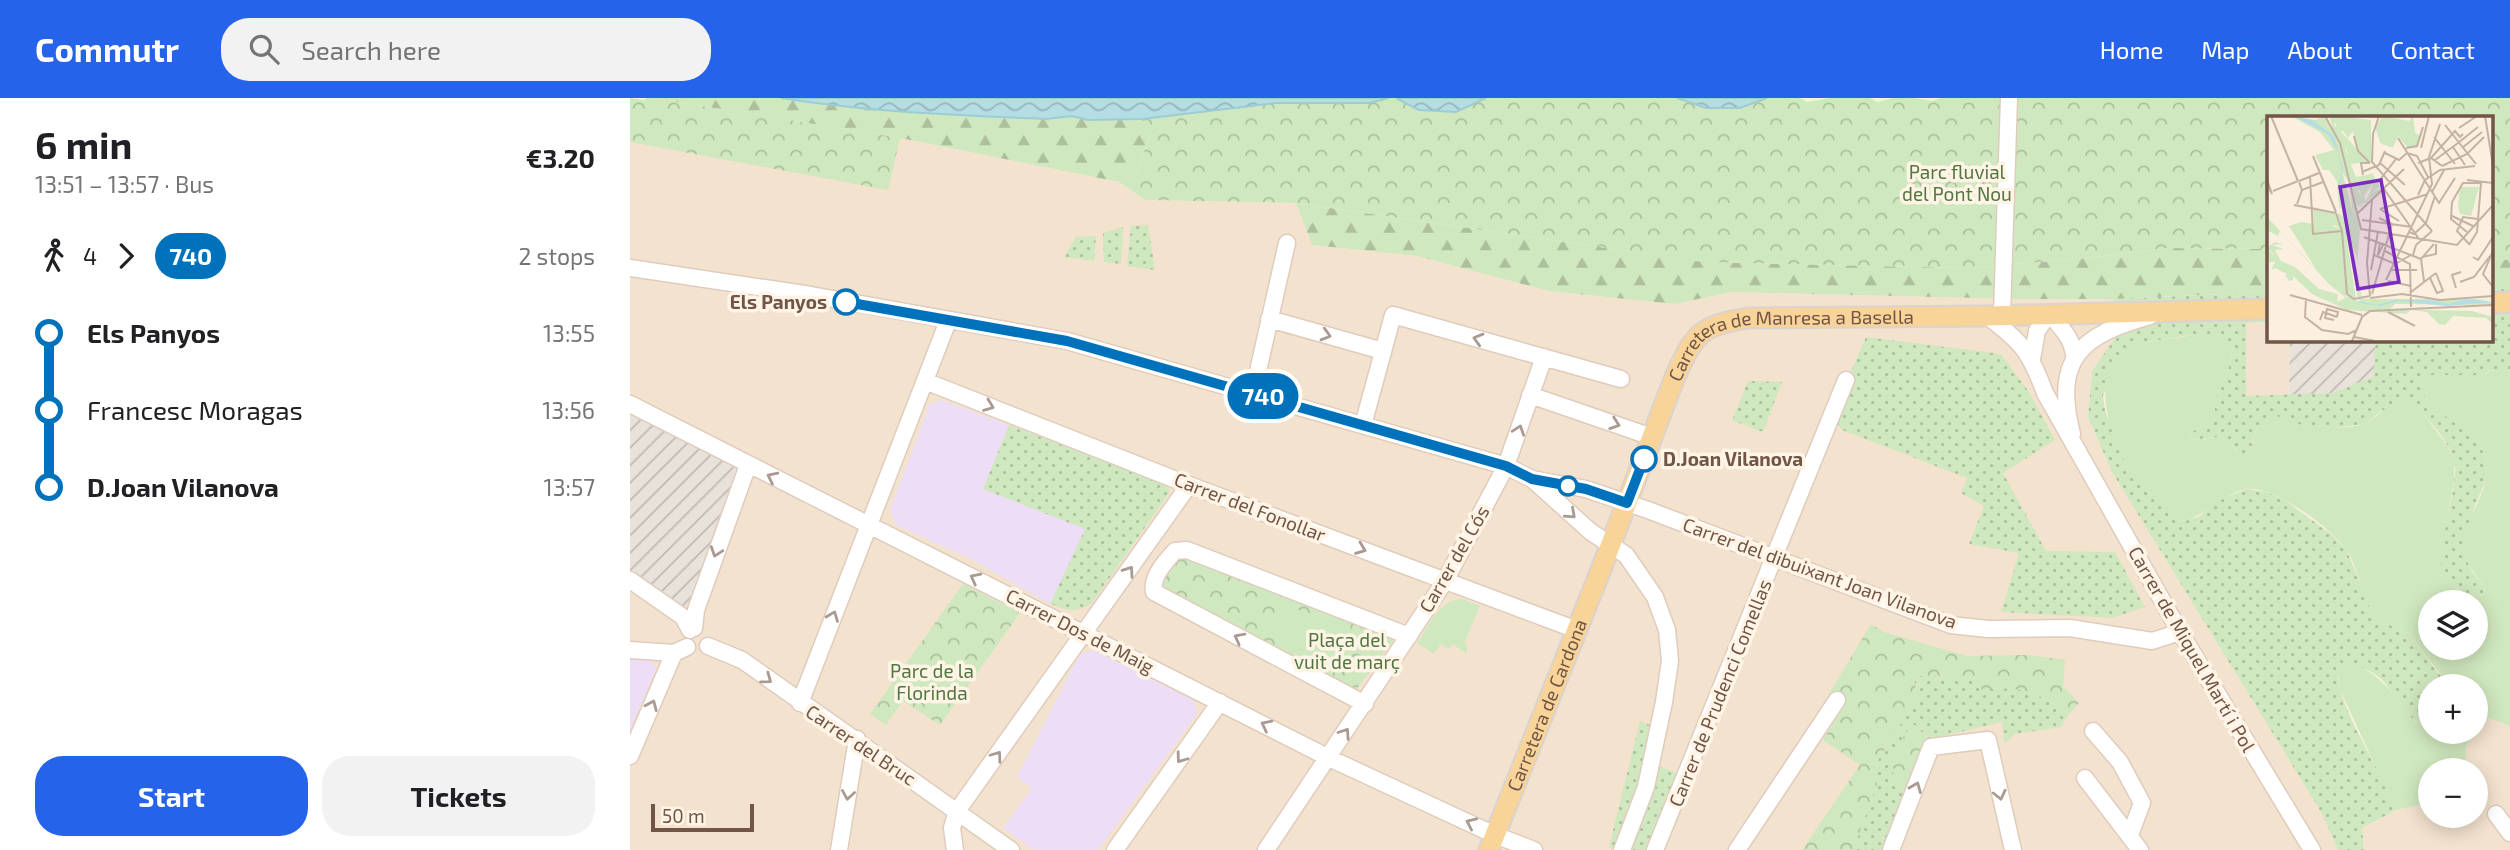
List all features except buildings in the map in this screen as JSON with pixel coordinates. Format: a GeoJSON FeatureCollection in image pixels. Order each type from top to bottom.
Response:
{"type":"FeatureCollection","features":[{"type":"Feature","properties":{"kind":"main road"},"geometry":{"type":"LineString","coordinates":[[2492,303],[2510,302]]}},
{"type":"Feature","properties":{"kind":"main road","name":"Carretera de Manresa a Basella"},"geometry":{"type":"LineString","coordinates":[[1608,554],[1687,350],[1702,330],[1724,322],[1748,318],[1796,316],[2267,309]]}},
{"type":"Feature","properties":{"kind":"main road","name":"Carretera de Cardona"},"geometry":{"type":"LineString","coordinates":[[1492,842],[1608,554]]}},
{"type":"Feature","properties":{"kind":"street"},"geometry":{"type":"LineString","coordinates":[[1994,315],[2002,288],[2009,98]]}},
{"type":"Feature","properties":{"kind":"street"},"geometry":{"type":"LineString","coordinates":[[1253,393],[1287,243]]}},
{"type":"Feature","properties":{"kind":"street"},"geometry":{"type":"LineString","coordinates":[[630,268],[811,295],[1067,341],[1506,466],[1532,479],[1591,532],[1608,554],[1626,555],[1655,597],[1667,630],[1670,661],[1659,725],[1646,787],[1622,850]]}},
{"type":"Feature","properties":{"kind":"street"},"geometry":{"type":"LineString","coordinates":[[2074,356],[2083,345],[2104,331],[2170,311]]}},
{"type":"Feature","properties":{"kind":"street"},"geometry":{"type":"LineString","coordinates":[[2032,359],[2037,331],[2049,313],[2066,332],[2074,348],[2074,356]]}},
{"type":"Feature","properties":{"kind":"street"},"geometry":{"type":"LineString","coordinates":[[1363,425],[1393,315],[1621,379]]}},
{"type":"Feature","properties":{"kind":"street","name":"Carrer de Miquel Martí i Pol"},"geometry":{"type":"LineString","coordinates":[[1994,315],[2032,359],[2045,393],[2180,632],[2312,850]]}},
{"type":"Feature","properties":{"kind":"street"},"geometry":{"type":"LineString","coordinates":[[1269,319],[1383,351]]}},
{"type":"Feature","properties":{"kind":"street"},"geometry":{"type":"LineString","coordinates":[[800,703],[948,321]]}},
{"type":"Feature","properties":{"kind":"street","name":"Carrer de Miquel Martí i Pol"},"geometry":{"type":"LineString","coordinates":[[2074,356],[2066,389],[2075,446]]}},
{"type":"Feature","properties":{"kind":"street","name":"Carrer del Cós"},"geometry":{"type":"LineString","coordinates":[[1266,850],[1445,581],[1506,466],[1544,357]]}},
{"type":"Feature","properties":{"kind":"street","name":"Carrer de Prudenci Comellas"},"geometry":{"type":"LineString","coordinates":[[1655,850],[1846,380]]}},
{"type":"Feature","properties":{"kind":"street","name":"Carrer del Fonollar"},"geometry":{"type":"LineString","coordinates":[[925,381],[1189,485],[1577,630]]}},
{"type":"Feature","properties":{"kind":"street"},"geometry":{"type":"LineString","coordinates":[[1530,396],[1652,437]]}},
{"type":"Feature","properties":{"kind":"street","name":"Carrer Dos de Maig"},"geometry":{"type":"LineString","coordinates":[[630,404],[1492,842],[1534,850]]}},
{"type":"Feature","properties":{"kind":"street"},"geometry":{"type":"LineString","coordinates":[[630,756],[685,638],[692,629],[695,610],[748,465]]}},
{"type":"Feature","properties":{"kind":"street","name":"Carrer del dibuixant Joan Vilanova"},"geometry":{"type":"LineString","coordinates":[[1532,479],[1586,489],[1627,503],[1951,625],[1989,629],[2070,628],[2152,641],[2180,632]]}},
{"type":"Feature","properties":{"kind":"street"},"geometry":{"type":"LineString","coordinates":[[955,850],[952,828],[957,811],[1189,485]]}},
{"type":"Feature","properties":{"kind":"street"},"geometry":{"type":"LineString","coordinates":[[1365,704],[1154,592],[1155,579],[1166,561],[1175,551],[1187,550],[1409,636]]}},
{"type":"Feature","properties":{"kind":"street"},"geometry":{"type":"LineString","coordinates":[[630,580],[683,617],[692,629]]}},
{"type":"Feature","properties":{"kind":"street"},"geometry":{"type":"LineString","coordinates":[[630,650],[698,652],[708,646],[709,638],[702,629],[692,629]]}},
{"type":"Feature","properties":{"kind":"street","name":"Carrer del Bruc"},"geometry":{"type":"LineString","coordinates":[[708,646],[742,660],[1011,850]]}},
{"type":"Feature","properties":{"kind":"street"},"geometry":{"type":"LineString","coordinates":[[1737,850],[1837,700]]}},
{"type":"Feature","properties":{"kind":"street"},"geometry":{"type":"LineString","coordinates":[[1115,850],[1220,702]]}},
{"type":"Feature","properties":{"kind":"street"},"geometry":{"type":"LineString","coordinates":[[2094,731],[2120,762],[2142,803],[2130,835]]}},
{"type":"Feature","properties":{"kind":"street"},"geometry":{"type":"LineString","coordinates":[[839,850],[857,739]]}},
{"type":"Feature","properties":{"kind":"street"},"geometry":{"type":"LineString","coordinates":[[1891,850],[1931,747],[1988,740],[2013,850]]}},
{"type":"Feature","properties":{"kind":"street"},"geometry":{"type":"LineString","coordinates":[[2085,778],[2140,850]]}},
{"type":"Feature","properties":{"kind":"street"},"geometry":{"type":"LineString","coordinates":[[2496,814],[2510,833]]}},
{"type":"Feature","properties":{"kind":"shaded area"},"geometry":{"type":"Polygon","coordinates":[[[630,98],[653,98],[900,138],[1119,182],[1145,200],[1296,203],[1312,245],[1417,256],[1549,291],[1675,304],[1731,292],[2113,299],[2113,342],[2092,371],[2088,417],[2112,472],[2321,812],[2338,850],[630,850],[630,570],[685,610],[630,410],[630,98]]]}},
{"type":"Feature","properties":{"kind":"shaded area"},"geometry":{"type":"Polygon","coordinates":[[[2267,322],[2267,341],[2290,341],[2289,395],[2246,397],[2246,323],[2267,322]]]}},
{"type":"Feature","properties":{"kind":"shaded area"},"geometry":{"type":"Polygon","coordinates":[[[2290,341],[2376,341],[2374,377],[2332,393],[2289,395],[2290,341]]]}},
{"type":"Feature","properties":{"kind":"shaded area"},"geometry":{"type":"Polygon","coordinates":[[[941,400],[1009,425],[983,489],[1086,529],[1050,604],[969,558],[896,525],[890,510],[930,404],[941,400]]]}},
{"type":"Feature","properties":{"kind":"shaded area"},"geometry":{"type":"Polygon","coordinates":[[[630,410],[738,465],[686,610],[630,570],[630,410]]]}},
{"type":"Feature","properties":{"kind":"shaded area"},"geometry":{"type":"Polygon","coordinates":[[[1093,650],[1193,700],[1197,714],[1098,850],[1034,850],[1003,828],[1032,788],[1017,777],[1080,654],[1093,650]]]}},
{"type":"Feature","properties":{"kind":"shaded area"},"geometry":{"type":"Polygon","coordinates":[[[630,659],[651,661],[656,669],[630,730],[630,659]]]}},
{"type":"Feature","properties":{"kind":"shaded area"},"geometry":{"type":"Polygon","coordinates":[[[2488,718],[2510,726],[2510,850],[2364,850],[2362,828],[2396,810],[2418,805],[2418,828],[2488,828],[2488,758],[2466,758],[2468,744],[2488,744],[2488,718]]]}},
{"type":"Feature","properties":{"kind":"green space"},"geometry":{"type":"Polygon","coordinates":[[[630,98],[645,101],[646,98],[653,98],[900,138],[888,190],[630,142],[630,98]]]}},
{"type":"Feature","properties":{"kind":"green space"},"geometry":{"type":"Polygon","coordinates":[[[653,98],[781,98],[820,104],[1011,117],[1142,119],[1150,134],[1136,173],[1119,182],[900,138],[653,98]]]}},
{"type":"Feature","properties":{"kind":"green space","name":"Parc fluvial del Pont Nou"},"geometry":{"type":"Polygon","coordinates":[[[1396,98],[1419,110],[1456,112],[1486,98],[1677,98],[1685,102],[1800,98],[1807,102],[1830,98],[1870,98],[1878,102],[1893,98],[1932,101],[1941,98],[2510,98],[2510,260],[2492,258],[2492,116],[2267,116],[2267,249],[2168,248],[1966,268],[1703,262],[1296,203],[1145,200],[1119,182],[1136,173],[1150,135],[1142,119],[1277,103],[1369,103],[1396,98]]]}},
{"type":"Feature","properties":{"kind":"green space"},"geometry":{"type":"Polygon","coordinates":[[[1296,203],[1704,262],[1966,268],[2168,248],[2267,249],[2267,292],[2113,299],[2019,299],[1731,292],[1675,304],[1549,291],[1417,256],[1312,245],[1296,203]]]}},
{"type":"Feature","properties":{"kind":"green space"},"geometry":{"type":"Polygon","coordinates":[[[1148,225],[1155,270],[1127,266],[1131,226],[1148,225]]]}},
{"type":"Feature","properties":{"kind":"green space"},"geometry":{"type":"Polygon","coordinates":[[[1123,227],[1121,264],[1104,262],[1103,233],[1123,227]]]}},
{"type":"Feature","properties":{"kind":"green space"},"geometry":{"type":"Polygon","coordinates":[[[1096,236],[1094,261],[1064,257],[1076,237],[1096,236]]]}},
{"type":"Feature","properties":{"kind":"green space"},"geometry":{"type":"Polygon","coordinates":[[[2492,258],[2510,260],[2510,285],[2492,285],[2492,258]]]}},
{"type":"Feature","properties":{"kind":"green space"},"geometry":{"type":"Polygon","coordinates":[[[2492,285],[2510,285],[2510,371],[2495,370],[2481,375],[2431,375],[2424,395],[2474,438],[2485,456],[2486,479],[2473,512],[2468,555],[2470,568],[2485,590],[2460,590],[2442,574],[2441,551],[2453,488],[2454,461],[2445,441],[2421,411],[2382,410],[2365,424],[2318,430],[2286,419],[2269,417],[2257,428],[2250,457],[2240,455],[2225,439],[2190,439],[2191,432],[2204,426],[2215,410],[2213,403],[2227,374],[2233,347],[2192,335],[2151,341],[2123,351],[2117,357],[2103,396],[2105,410],[2124,459],[2148,492],[2178,519],[2184,521],[2198,517],[2221,499],[2247,489],[2267,492],[2286,501],[2331,534],[2346,549],[2376,619],[2408,633],[2418,646],[2418,660],[2428,660],[2439,674],[2418,674],[2418,723],[2380,678],[2366,669],[2347,663],[2338,677],[2344,701],[2396,810],[2362,828],[2364,850],[2338,850],[2321,812],[2112,472],[2088,417],[2092,371],[2113,341],[2113,299],[2267,292],[2267,322],[2246,323],[2246,396],[2332,393],[2373,377],[2376,341],[2492,341],[2492,285]]]}},
{"type":"Feature","properties":{"kind":"green space"},"geometry":{"type":"Polygon","coordinates":[[[2192,335],[2222,339],[2233,347],[2227,374],[2213,403],[2215,410],[2210,423],[2191,432],[2190,439],[2224,439],[2245,456],[2250,456],[2258,428],[2268,416],[2285,418],[2318,430],[2363,424],[2388,406],[2402,400],[2417,406],[2447,445],[2454,459],[2454,481],[2440,558],[2445,579],[2458,590],[2418,590],[2418,646],[2408,633],[2376,619],[2349,554],[2342,544],[2318,522],[2287,501],[2258,489],[2246,489],[2229,495],[2184,521],[2168,512],[2138,482],[2113,435],[2105,399],[2106,382],[2110,367],[2120,354],[2135,345],[2192,335]]]}},
{"type":"Feature","properties":{"kind":"green space"},"geometry":{"type":"Polygon","coordinates":[[[1866,337],[2001,354],[2029,392],[2055,440],[2003,473],[2046,551],[2115,552],[2145,607],[2112,618],[2001,612],[2019,553],[1969,544],[1984,506],[1961,493],[1967,478],[1842,430],[1831,417],[1866,337]]]}},
{"type":"Feature","properties":{"kind":"green space"},"geometry":{"type":"Polygon","coordinates":[[[2501,368],[2510,371],[2510,726],[2488,718],[2488,674],[2440,674],[2429,660],[2488,660],[2488,590],[2485,590],[2467,561],[2463,545],[2487,472],[2486,459],[2474,439],[2436,408],[2421,389],[2425,377],[2431,375],[2481,375],[2501,368]]]}},
{"type":"Feature","properties":{"kind":"green space"},"geometry":{"type":"Polygon","coordinates":[[[1748,381],[1782,382],[1763,432],[1732,420],[1748,381]]]}},
{"type":"Feature","properties":{"kind":"green space"},"geometry":{"type":"Polygon","coordinates":[[[1009,425],[1169,487],[1169,493],[1092,603],[1081,609],[1067,609],[1050,604],[1085,529],[983,489],[1009,425]]]}},
{"type":"Feature","properties":{"kind":"green space","name":"Plaça del vuit de març"},"geometry":{"type":"Polygon","coordinates":[[[1180,555],[1396,637],[1356,690],[1168,595],[1162,589],[1160,581],[1180,555]]]}},
{"type":"Feature","properties":{"kind":"green space","name":"Parc de la Florinda"},"geometry":{"type":"Polygon","coordinates":[[[963,584],[1020,613],[940,725],[903,701],[886,725],[870,714],[963,584]]]}},
{"type":"Feature","properties":{"kind":"green space"},"geometry":{"type":"Polygon","coordinates":[[[1462,599],[1480,606],[1464,643],[1467,644],[1467,654],[1453,644],[1449,649],[1441,644],[1434,654],[1417,643],[1430,622],[1447,603],[1462,599]]]}},
{"type":"Feature","properties":{"kind":"green space"},"geometry":{"type":"Polygon","coordinates":[[[1285,604],[1344,629],[1330,663],[1271,638],[1285,604]]]}},
{"type":"Feature","properties":{"kind":"green space"},"geometry":{"type":"Polygon","coordinates":[[[1871,624],[1884,632],[1967,656],[2030,655],[2065,660],[2063,686],[2079,703],[2069,714],[2038,696],[2018,689],[1982,690],[1974,677],[1913,676],[1918,697],[1873,768],[1877,784],[1853,850],[1802,850],[1860,765],[1823,740],[1843,708],[1827,697],[1871,624]]]}},
{"type":"Feature","properties":{"kind":"green space"},"geometry":{"type":"Polygon","coordinates":[[[2343,663],[2354,664],[2364,668],[2384,684],[2418,724],[2418,744],[2468,744],[2466,758],[2418,758],[2418,805],[2396,810],[2340,690],[2338,672],[2343,663]]]}},
{"type":"Feature","properties":{"kind":"green space"},"geometry":{"type":"Polygon","coordinates":[[[1913,676],[1974,677],[1982,690],[2018,689],[2038,696],[2069,714],[2061,727],[2015,734],[2004,744],[2002,722],[1930,739],[1913,724],[1895,768],[1907,791],[1885,850],[1853,850],[1877,784],[1873,768],[1918,697],[1913,676]]]}},
{"type":"Feature","properties":{"kind":"green space"},"geometry":{"type":"Polygon","coordinates":[[[1640,721],[1667,727],[1658,766],[1677,773],[1647,850],[1617,850],[1609,847],[1640,721]]]}},
{"type":"Feature","properties":{"kind":"green space"},"geometry":{"type":"Polygon","coordinates":[[[1912,724],[1930,739],[1907,791],[1888,784],[1895,769],[1886,763],[1912,724]]]}},
{"type":"Feature","properties":{"kind":"water"},"geometry":{"type":"Polygon","coordinates":[[[781,98],[1389,98],[1369,103],[1277,103],[1142,119],[1088,120],[1072,116],[1046,119],[913,112],[781,98]]]}},
{"type":"Feature","properties":{"kind":"water"},"geometry":{"type":"Polygon","coordinates":[[[1396,98],[1486,98],[1456,112],[1419,110],[1396,98]]]}},
{"type":"Feature","properties":{"kind":"water"},"geometry":{"type":"Polygon","coordinates":[[[1677,98],[1767,98],[1740,108],[1706,108],[1677,98]]]}},
{"type":"Feature","properties":{"kind":"bus line","name":"740"},"geometry":{"type":"LineString","coordinates":[[846,302],[969,326],[1067,341],[1506,466],[1532,479],[1586,489],[1627,503],[1644,459]]}},
{"type":"Feature","properties":{"kind":"place","name":"Els Panyos"},"geometry":{"type":"Point","coordinates":[846,302]}},
{"type":"Feature","properties":{"kind":"place","name":"D.Joan Vilanova"},"geometry":{"type":"Point","coordinates":[1644,459]}}]}
